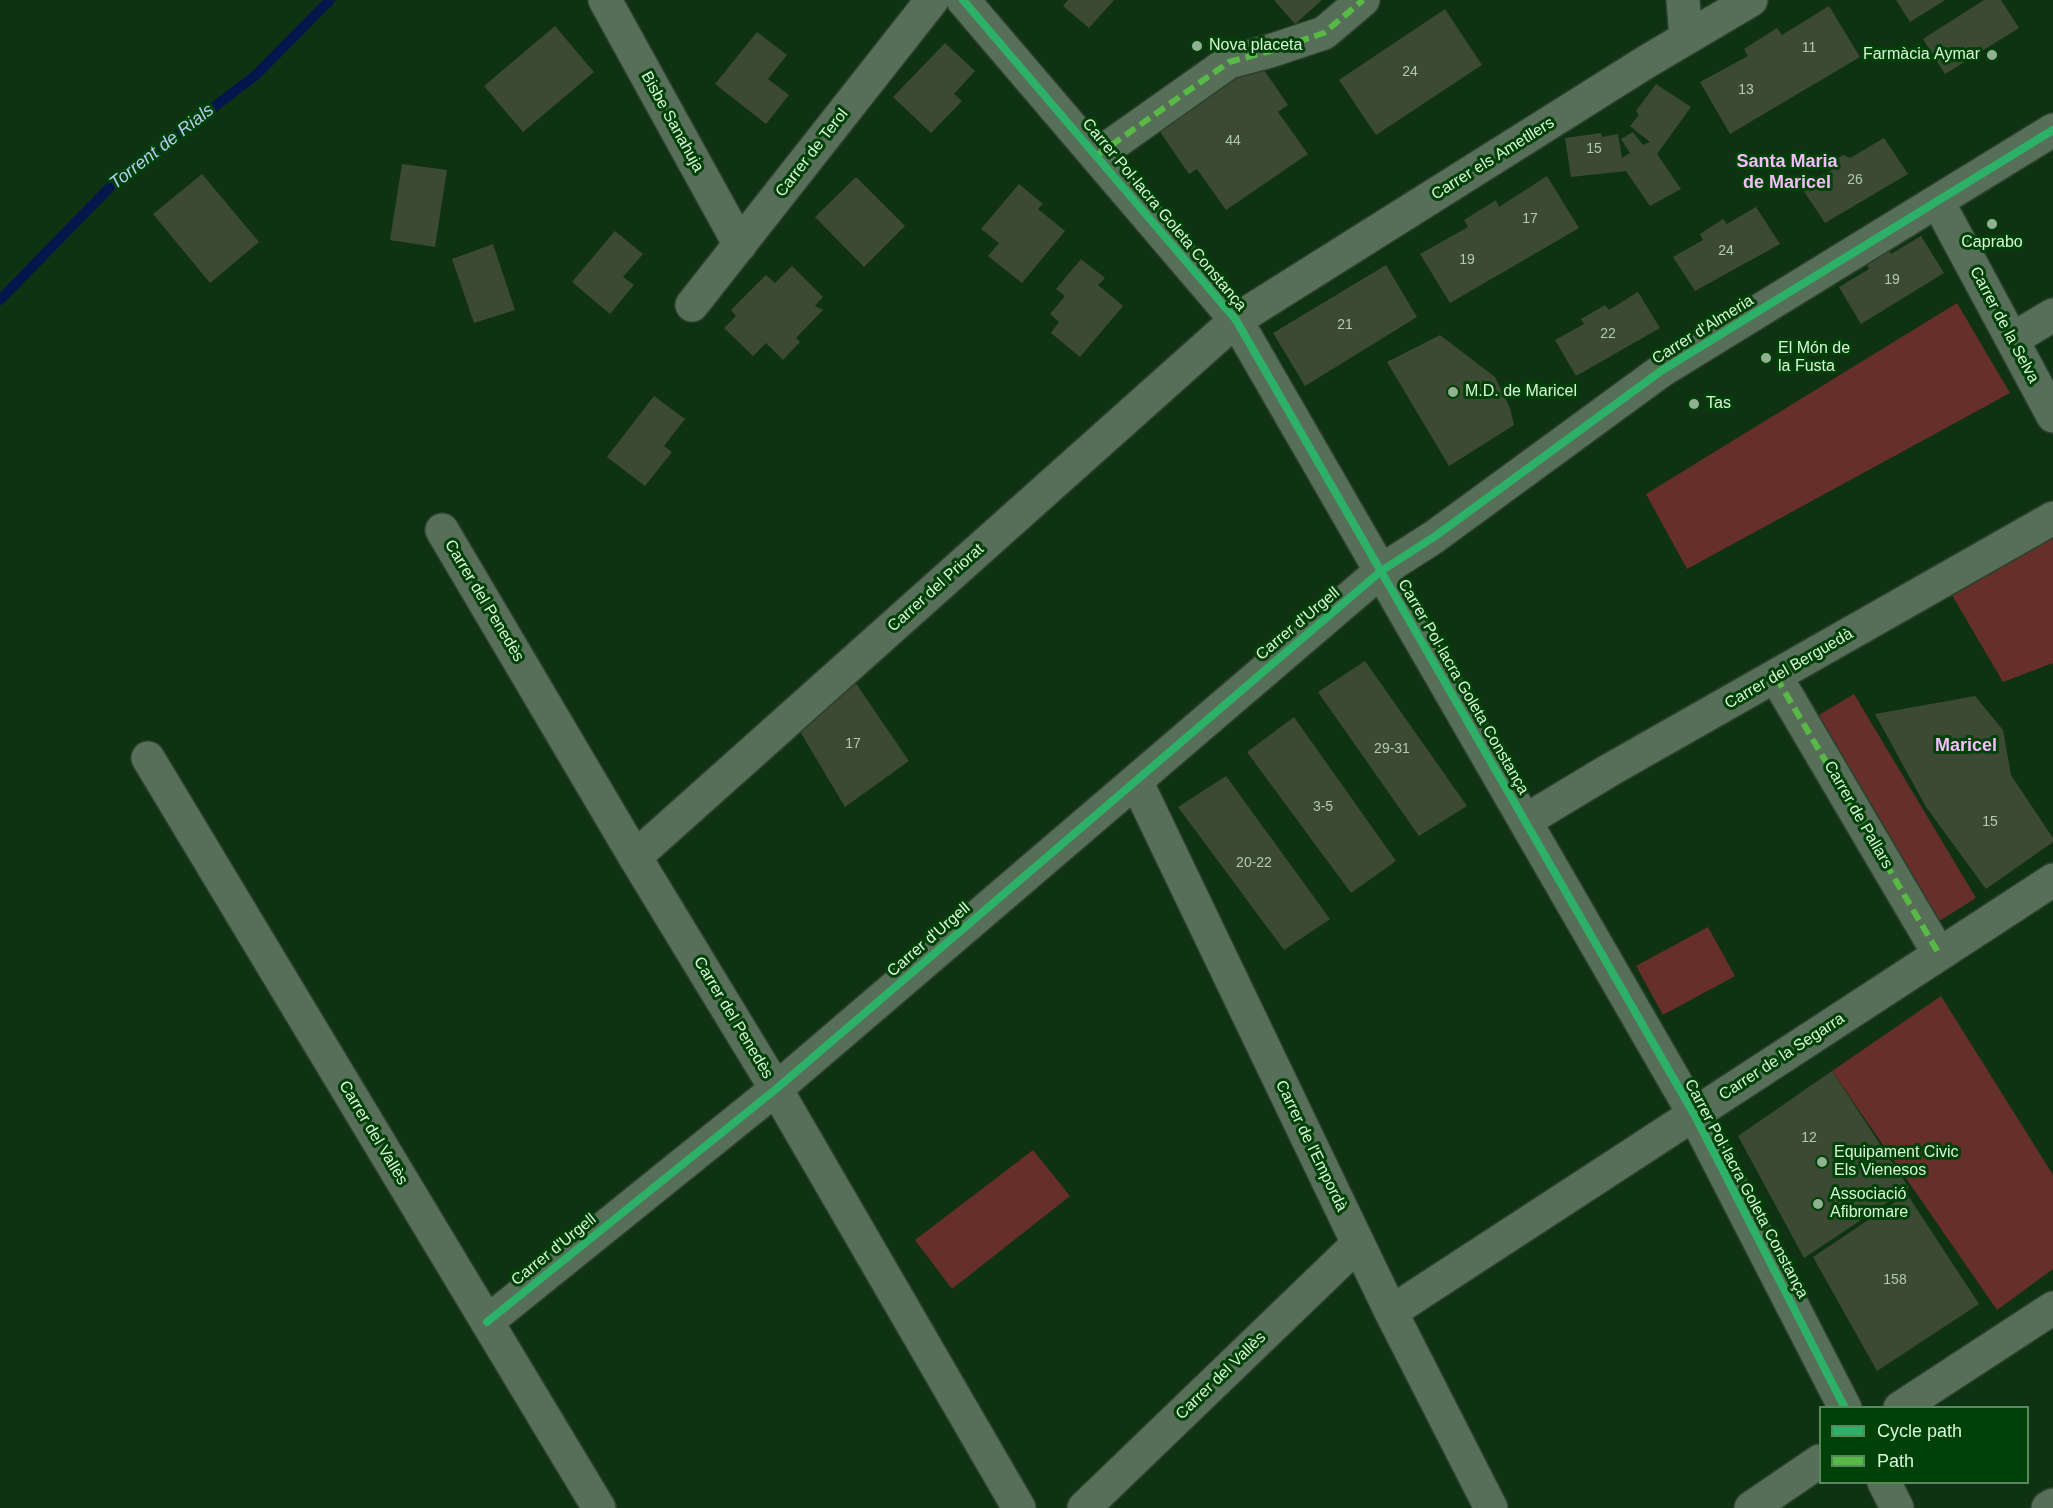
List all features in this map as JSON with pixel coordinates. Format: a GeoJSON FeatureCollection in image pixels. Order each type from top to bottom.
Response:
{"type":"FeatureCollection","features":[{"type":"Feature","properties":{"kind":"street","name":"Bisbe Sanahuja"},"geometry":{"type":"LineString","coordinates":[[605,0],[740,244]]}},
{"type":"Feature","properties":{"kind":"street","name":"Carrer de Terol"},"geometry":{"type":"LineString","coordinates":[[692,305],[932,0]]}},
{"type":"Feature","properties":{"kind":"street","name":"Carrer Pol·lacra Goleta Constança"},"geometry":{"type":"LineString","coordinates":[[963,0],[1236,320],[1694,1114],[1844,1406]]}},
{"type":"Feature","properties":{"kind":"street"},"geometry":{"type":"LineString","coordinates":[[1096,156],[1229,62],[1324,33],[1363,0]]}},
{"type":"Feature","properties":{"kind":"street"},"geometry":{"type":"LineString","coordinates":[[1683,0],[1686,38]]}},
{"type":"Feature","properties":{"kind":"street","name":"Carrer els Ametllers"},"geometry":{"type":"LineString","coordinates":[[1236,320],[1686,38],[1751,0]]}},
{"type":"Feature","properties":{"kind":"street","name":"Carrer d'Almeria"},"geometry":{"type":"LineString","coordinates":[[1381,571],[1434,537],[1661,371],[2053,130]]}},
{"type":"Feature","properties":{"kind":"street","name":"Carrer de la Selva"},"geometry":{"type":"LineString","coordinates":[[1938,202],[2053,416]]}},
{"type":"Feature","properties":{"kind":"street"},"geometry":{"type":"LineString","coordinates":[[2013,339],[2053,315]]}},
{"type":"Feature","properties":{"kind":"street","name":"Carrer del Priorat"},"geometry":{"type":"LineString","coordinates":[[635,856],[1236,320]]}},
{"type":"Feature","properties":{"kind":"street","name":"Carrer del Berguedà"},"geometry":{"type":"LineString","coordinates":[[1525,821],[1608,771],[2053,518]]}},
{"type":"Feature","properties":{"kind":"street","name":"Carrer del Penedès"},"geometry":{"type":"LineString","coordinates":[[442,530],[776,1089],[1019,1508]]}},
{"type":"Feature","properties":{"kind":"street","name":"Carrer d'Urgell"},"geometry":{"type":"LineString","coordinates":[[487,1322],[776,1089],[1381,571]]}},
{"type":"Feature","properties":{"kind":"street","name":"Carrer de Pallars"},"geometry":{"type":"LineString","coordinates":[[1776,677],[1940,954]]}},
{"type":"Feature","properties":{"kind":"street","name":"Carrer del Vallès"},"geometry":{"type":"LineString","coordinates":[[148,758],[600,1508]]}},
{"type":"Feature","properties":{"kind":"street","name":"Carrer de l'Empordà"},"geometry":{"type":"LineString","coordinates":[[1136,781],[1391,1312],[1491,1508]]}},
{"type":"Feature","properties":{"kind":"street","name":"Carrer de la Segarra"},"geometry":{"type":"LineString","coordinates":[[1391,1312],[2053,880]]}},
{"type":"Feature","properties":{"kind":"street","name":"Carrer del Vallès"},"geometry":{"type":"LineString","coordinates":[[1084,1508],[1358,1244]]}},
{"type":"Feature","properties":{"kind":"street"},"geometry":{"type":"LineString","coordinates":[[1902,1406],[2053,1308]]}},
{"type":"Feature","properties":{"kind":"street"},"geometry":{"type":"LineString","coordinates":[[1751,1508],[1819,1462]]}},
{"type":"Feature","properties":{"kind":"street"},"geometry":{"type":"LineString","coordinates":[[1885,1484],[1897,1508]]}},
{"type":"Feature","properties":{"kind":"street"},"geometry":{"type":"LineString","coordinates":[[2048,1508],[2053,1505]]}},
{"type":"Feature","properties":{"kind":"shaded area"},"geometry":{"type":"Polygon","coordinates":[[[1957,303],[2010,393],[1687,569],[1646,494],[1957,303]]]}},
{"type":"Feature","properties":{"kind":"shaded area"},"geometry":{"type":"Polygon","coordinates":[[[2053,525],[2053,663],[2003,682],[1946,585],[2053,525]]]}},
{"type":"Feature","properties":{"kind":"shaded area"},"geometry":{"type":"Polygon","coordinates":[[[1854,694],[1976,898],[1925,930],[1804,724],[1854,694]]]}},
{"type":"Feature","properties":{"kind":"shaded area"},"geometry":{"type":"Polygon","coordinates":[[[1708,927],[1735,976],[1663,1015],[1636,966],[1708,927]]]}},
{"type":"Feature","properties":{"kind":"shaded area"},"geometry":{"type":"Polygon","coordinates":[[[1941,996],[2053,1175],[2053,1269],[1997,1310],[1832,1071],[1941,996]]]}},
{"type":"Feature","properties":{"kind":"shaded area"},"geometry":{"type":"Polygon","coordinates":[[[1033,1150],[1070,1196],[952,1289],[915,1240],[1033,1150]]]}},
{"type":"Feature","properties":{"kind":"building"},"geometry":{"type":"Polygon","coordinates":[[[1068,0],[1114,0],[1089,28],[1063,6],[1068,0]]]}},
{"type":"Feature","properties":{"kind":"building"},"geometry":{"type":"Polygon","coordinates":[[[1274,0],[1322,0],[1295,24],[1274,0]]]}},
{"type":"Feature","properties":{"kind":"building"},"geometry":{"type":"Polygon","coordinates":[[[1896,0],[1945,0],[1910,22],[1896,0]]]}},
{"type":"Feature","properties":{"kind":"building"},"geometry":{"type":"Polygon","coordinates":[[[1984,0],[2001,0],[2019,28],[1945,74],[1923,39],[1984,0]]]}},
{"type":"Feature","properties":{"kind":"building"},"geometry":{"type":"Polygon","coordinates":[[[1829,6],[1860,57],[1730,134],[1700,82],[1748,56],[1744,49],[1777,28],[1782,35],[1829,6]]]}},
{"type":"Feature","properties":{"kind":"building"},"geometry":{"type":"Polygon","coordinates":[[[1445,9],[1482,65],[1376,135],[1339,80],[1445,9]]]}},
{"type":"Feature","properties":{"kind":"building"},"geometry":{"type":"Polygon","coordinates":[[[555,26],[594,72],[523,132],[484,86],[555,26]]]}},
{"type":"Feature","properties":{"kind":"building"},"geometry":{"type":"Polygon","coordinates":[[[757,32],[787,55],[768,79],[789,95],[766,124],[715,84],[757,32]]]}},
{"type":"Feature","properties":{"kind":"building"},"geometry":{"type":"Polygon","coordinates":[[[945,43],[975,71],[954,94],[962,101],[931,133],[893,97],[945,43]]]}},
{"type":"Feature","properties":{"kind":"building"},"geometry":{"type":"Polygon","coordinates":[[[1258,61],[1288,105],[1278,112],[1308,154],[1226,210],[1197,169],[1189,174],[1158,129],[1258,61]]]}},
{"type":"Feature","properties":{"kind":"building"},"geometry":{"type":"Polygon","coordinates":[[[1656,84],[1691,107],[1657,154],[1681,189],[1650,206],[1626,171],[1571,177],[1565,138],[1601,133],[1602,137],[1618,134],[1622,158],[1630,153],[1621,139],[1633,132],[1643,145],[1650,142],[1630,126],[1639,115],[1636,111],[1656,84]]]}},
{"type":"Feature","properties":{"kind":"building"},"geometry":{"type":"Polygon","coordinates":[[[1884,138],[1908,174],[1825,223],[1801,187],[1832,170],[1830,164],[1843,155],[1850,158],[1884,138]]]}},
{"type":"Feature","properties":{"kind":"building"},"geometry":{"type":"Polygon","coordinates":[[[402,164],[447,170],[435,247],[390,240],[402,164]]]}},
{"type":"Feature","properties":{"kind":"building"},"geometry":{"type":"Polygon","coordinates":[[[202,174],[259,242],[210,283],[153,214],[202,174]]]}},
{"type":"Feature","properties":{"kind":"building"},"geometry":{"type":"Polygon","coordinates":[[[1547,176],[1579,228],[1450,303],[1420,254],[1468,227],[1464,220],[1496,200],[1499,207],[1547,176]]]}},
{"type":"Feature","properties":{"kind":"building"},"geometry":{"type":"Polygon","coordinates":[[[856,177],[905,226],[864,267],[815,217],[856,177]]]}},
{"type":"Feature","properties":{"kind":"building"},"geometry":{"type":"Polygon","coordinates":[[[1019,184],[1043,204],[1038,209],[1065,231],[1022,283],[988,256],[999,243],[981,229],[1019,184]]]}},
{"type":"Feature","properties":{"kind":"building"},"geometry":{"type":"Polygon","coordinates":[[[1756,207],[1780,244],[1695,291],[1673,257],[1703,240],[1700,234],[1723,219],[1727,224],[1756,207]]]}},
{"type":"Feature","properties":{"kind":"building"},"geometry":{"type":"Polygon","coordinates":[[[615,231],[643,254],[623,277],[634,285],[610,314],[572,282],[615,231]]]}},
{"type":"Feature","properties":{"kind":"building"},"geometry":{"type":"Polygon","coordinates":[[[1921,236],[1944,273],[1861,324],[1839,287],[1869,269],[1866,263],[1888,248],[1891,254],[1921,236]]]}},
{"type":"Feature","properties":{"kind":"building"},"geometry":{"type":"Polygon","coordinates":[[[493,244],[515,310],[474,323],[452,259],[493,244]]]}},
{"type":"Feature","properties":{"kind":"building"},"geometry":{"type":"Polygon","coordinates":[[[1081,259],[1105,278],[1098,285],[1123,306],[1080,357],[1051,333],[1059,322],[1050,314],[1065,296],[1056,289],[1081,259]]]}},
{"type":"Feature","properties":{"kind":"building"},"geometry":{"type":"Polygon","coordinates":[[[1386,265],[1417,317],[1305,386],[1273,333],[1386,265]]]}},
{"type":"Feature","properties":{"kind":"building"},"geometry":{"type":"Polygon","coordinates":[[[792,266],[823,297],[815,306],[823,310],[796,338],[800,342],[783,360],[766,343],[753,356],[724,328],[736,316],[731,310],[766,275],[775,283],[792,266]]]}},
{"type":"Feature","properties":{"kind":"building"},"geometry":{"type":"Polygon","coordinates":[[[1638,292],[1660,328],[1576,376],[1555,340],[1584,324],[1581,319],[1605,305],[1609,310],[1638,292]]]}},
{"type":"Feature","properties":{"kind":"building","name":"M.D. de Maricel"},"geometry":{"type":"Polygon","coordinates":[[[1440,335],[1495,377],[1510,408],[1514,425],[1449,466],[1387,362],[1440,335]]]}},
{"type":"Feature","properties":{"kind":"building"},"geometry":{"type":"Polygon","coordinates":[[[654,396],[685,419],[664,446],[672,452],[645,486],[607,457],[654,396]]]}},
{"type":"Feature","properties":{"kind":"building"},"geometry":{"type":"Polygon","coordinates":[[[1365,661],[1467,806],[1419,836],[1318,692],[1365,661]]]}},
{"type":"Feature","properties":{"kind":"building"},"geometry":{"type":"Polygon","coordinates":[[[855,682],[909,761],[845,807],[798,728],[855,682]]]}},
{"type":"Feature","properties":{"kind":"building"},"geometry":{"type":"Polygon","coordinates":[[[1975,696],[2003,730],[2011,775],[2053,838],[2053,842],[1986,889],[1926,807],[1875,714],[1975,696]]]}},
{"type":"Feature","properties":{"kind":"building"},"geometry":{"type":"Polygon","coordinates":[[[1294,717],[1396,861],[1351,893],[1247,752],[1294,717]]]}},
{"type":"Feature","properties":{"kind":"building"},"geometry":{"type":"Polygon","coordinates":[[[1226,776],[1330,919],[1284,950],[1178,807],[1226,776]]]}},
{"type":"Feature","properties":{"kind":"building","name":"Equipament Civic Els Vienesos"},"geometry":{"type":"Polygon","coordinates":[[[1832,1071],[1909,1188],[1804,1258],[1738,1136],[1832,1071]]]}},
{"type":"Feature","properties":{"kind":"building"},"geometry":{"type":"Polygon","coordinates":[[[1907,1194],[1979,1304],[1877,1371],[1813,1257],[1907,1194]]]}},
{"type":"Feature","properties":{"kind":"waterway","name":"Torrent de Rials"},"geometry":{"type":"LineString","coordinates":[[0,300],[113,184],[256,75],[330,0]]}},
{"type":"Feature","properties":{"kind":"marked path"},"geometry":{"type":"LineString","coordinates":[[1096,156],[1229,62],[1324,33],[1363,0]]}},
{"type":"Feature","properties":{"kind":"marked path"},"geometry":{"type":"LineString","coordinates":[[1776,677],[1939,954]]}},
{"type":"Feature","properties":{"kind":"cycle path"},"geometry":{"type":"LineString","coordinates":[[963,0],[1236,320],[1694,1114],[1844,1406]]}},
{"type":"Feature","properties":{"kind":"cycle path"},"geometry":{"type":"LineString","coordinates":[[487,1322],[776,1089],[1381,571],[1434,537],[1661,371],[2053,130]]}},
{"type":"Feature","properties":{"kind":"place","name":"Nova placeta"},"geometry":{"type":"Point","coordinates":[1197,46]}},
{"type":"Feature","properties":{"kind":"place","name":"Farmàcia Aymar"},"geometry":{"type":"Point","coordinates":[1992,55]}},
{"type":"Feature","properties":{"kind":"place","name":"Caprabo"},"geometry":{"type":"Point","coordinates":[1992,224]}},
{"type":"Feature","properties":{"kind":"place","name":"El Món de la Fusta"},"geometry":{"type":"Point","coordinates":[1766,358]}},
{"type":"Feature","properties":{"kind":"place","name":"M.D. de Maricel"},"geometry":{"type":"Point","coordinates":[1453,392]}},
{"type":"Feature","properties":{"kind":"place","name":"Tas"},"geometry":{"type":"Point","coordinates":[1694,404]}},
{"type":"Feature","properties":{"kind":"place","name":"Equipament Civic Els Vienesos"},"geometry":{"type":"Point","coordinates":[1822,1162]}},
{"type":"Feature","properties":{"kind":"place","name":"Associació Afibromare"},"geometry":{"type":"Point","coordinates":[1818,1204]}},
{"type":"Feature","properties":{"kind":"district","name":"Santa Maria de Maricel"},"geometry":{"type":"Point","coordinates":[1787,172]}},
{"type":"Feature","properties":{"kind":"district","name":"Maricel"},"geometry":{"type":"Point","coordinates":[1966,746]}}]}
